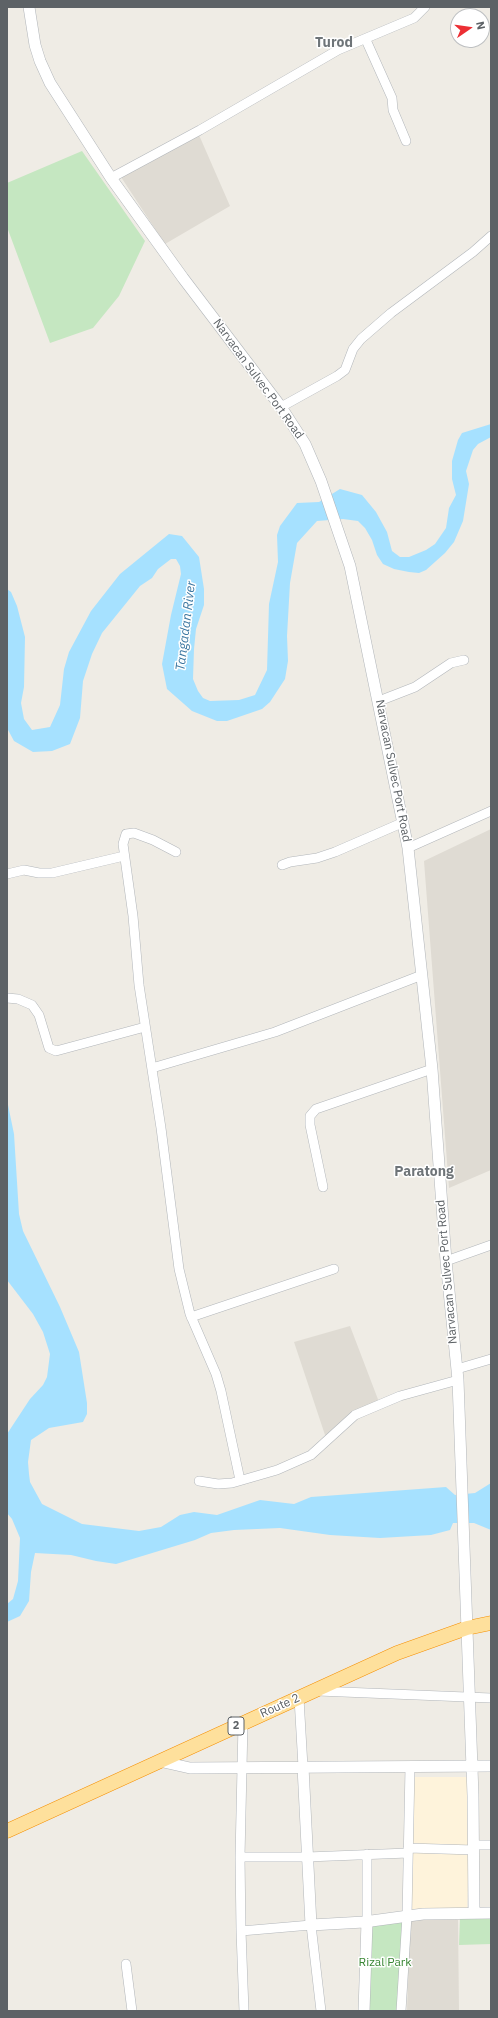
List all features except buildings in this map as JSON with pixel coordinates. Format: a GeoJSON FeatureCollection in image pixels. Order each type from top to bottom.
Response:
{"type":"FeatureCollection","features":[{"type":"Feature","properties":{"kind":"highway","name":"Route 2"},"geometry":{"type":"LineString","coordinates":[[7,1830],[397,1653],[467,1628],[491,1623]]}},
{"type":"Feature","properties":{"kind":"street","name":"Narvacan Sulvec Port Road"},"geometry":{"type":"LineString","coordinates":[[29,7],[35,45],[44,71],[111,178],[183,278],[281,407],[305,444],[326,495],[350,566],[404,822],[432,1069],[446,1261],[458,1380],[474,1848],[474,1914]]}},
{"type":"Feature","properties":{"kind":"street"},"geometry":{"type":"LineString","coordinates":[[111,178],[200,130],[338,50],[366,40],[414,18],[425,7]]}},
{"type":"Feature","properties":{"kind":"street"},"geometry":{"type":"LineString","coordinates":[[366,40],[392,98],[393,110],[406,141]]}},
{"type":"Feature","properties":{"kind":"street"},"geometry":{"type":"LineString","coordinates":[[281,407],[345,370],[353,349],[361,339],[391,313],[467,257],[491,236]]}},
{"type":"Feature","properties":{"kind":"street"},"geometry":{"type":"LineString","coordinates":[[379,700],[415,687],[451,663],[464,660]]}},
{"type":"Feature","properties":{"kind":"street"},"geometry":{"type":"LineString","coordinates":[[408,848],[491,811]]}},
{"type":"Feature","properties":{"kind":"street"},"geometry":{"type":"LineString","coordinates":[[282,866],[335,852],[404,822]]}},
{"type":"Feature","properties":{"kind":"street"},"geometry":{"type":"LineString","coordinates":[[176,852],[152,840],[129,833],[124,837],[124,856],[133,916],[139,986],[161,1128],[179,1269],[184,1294],[191,1317],[216,1374],[221,1391],[240,1480]]}},
{"type":"Feature","properties":{"kind":"street"},"geometry":{"type":"LineString","coordinates":[[7,874],[24,870],[39,873],[52,873],[124,856]]}},
{"type":"Feature","properties":{"kind":"street"},"geometry":{"type":"LineString","coordinates":[[152,1068],[275,1032],[422,975]]}},
{"type":"Feature","properties":{"kind":"street"},"geometry":{"type":"LineString","coordinates":[[7,998],[18,999],[32,1005],[39,1016],[49,1048],[56,1051],[145,1027]]}},
{"type":"Feature","properties":{"kind":"street"},"geometry":{"type":"LineString","coordinates":[[323,1187],[310,1125],[310,1116],[316,1109],[432,1069]]}},
{"type":"Feature","properties":{"kind":"street"},"geometry":{"type":"LineString","coordinates":[[446,1261],[491,1245]]}},
{"type":"Feature","properties":{"kind":"street"},"geometry":{"type":"LineString","coordinates":[[191,1317],[334,1269]]}},
{"type":"Feature","properties":{"kind":"street"},"geometry":{"type":"LineString","coordinates":[[457,1369],[491,1360]]}},
{"type":"Feature","properties":{"kind":"street"},"geometry":{"type":"LineString","coordinates":[[199,1481],[218,1484],[278,1470],[311,1454],[344,1423],[355,1415],[369,1408],[400,1396],[458,1380]]}},
{"type":"Feature","properties":{"kind":"street"},"geometry":{"type":"LineString","coordinates":[[314,1691],[491,1698]]}},
{"type":"Feature","properties":{"kind":"street"},"geometry":{"type":"LineString","coordinates":[[299,1698],[312,1925],[321,2011]]}},
{"type":"Feature","properties":{"kind":"street"},"geometry":{"type":"LineString","coordinates":[[243,1723],[240,1857],[244,2011]]}},
{"type":"Feature","properties":{"kind":"street"},"geometry":{"type":"LineString","coordinates":[[159,1761],[190,1768],[410,1768],[491,1766]]}},
{"type":"Feature","properties":{"kind":"street"},"geometry":{"type":"LineString","coordinates":[[401,2011],[407,1916],[410,1768]]}},
{"type":"Feature","properties":{"kind":"street"},"geometry":{"type":"LineString","coordinates":[[240,1857],[308,1857],[408,1850],[474,1848],[491,1845]]}},
{"type":"Feature","properties":{"kind":"street"},"geometry":{"type":"LineString","coordinates":[[364,2011],[367,1922],[367,1854]]}},
{"type":"Feature","properties":{"kind":"street"},"geometry":{"type":"LineString","coordinates":[[241,1931],[367,1922],[407,1916],[491,1913]]}},
{"type":"Feature","properties":{"kind":"street"},"geometry":{"type":"LineString","coordinates":[[126,1964],[132,2011]]}},
{"type":"Feature","properties":{"kind":"shaded area"},"geometry":{"type":"Polygon","coordinates":[[[199,135],[230,206],[165,244],[121,177],[199,135]]]}},
{"type":"Feature","properties":{"kind":"shaded area"},"geometry":{"type":"Polygon","coordinates":[[[491,829],[491,1170],[449,1188],[424,861],[491,829]]]}},
{"type":"Feature","properties":{"kind":"shaded area"},"geometry":{"type":"Polygon","coordinates":[[[350,1326],[379,1402],[361,1410],[336,1426],[326,1438],[294,1342],[350,1326]]]}},
{"type":"Feature","properties":{"kind":"shaded area"},"geometry":{"type":"Polygon","coordinates":[[[412,1777],[471,1777],[467,1912],[410,1912],[412,1777]]]}},
{"type":"Feature","properties":{"kind":"shaded area"},"geometry":{"type":"Polygon","coordinates":[[[410,1920],[458,1920],[459,2011],[407,2011],[410,1920]]]}},
{"type":"Feature","properties":{"kind":"green space"},"geometry":{"type":"Polygon","coordinates":[[[82,151],[145,241],[119,296],[93,328],[50,343],[7,227],[7,183],[82,151]]]}},
{"type":"Feature","properties":{"kind":"green space"},"geometry":{"type":"Polygon","coordinates":[[[491,1917],[491,1944],[459,1945],[460,1918],[491,1917]]]}},
{"type":"Feature","properties":{"kind":"green space","name":"Rizal Park"},"geometry":{"type":"Polygon","coordinates":[[[404,1919],[399,2008],[395,2011],[367,2011],[369,1923],[404,1919]]]}},
{"type":"Feature","properties":{"kind":"water","name":"Tangadan River"},"geometry":{"type":"Polygon","coordinates":[[[491,424],[491,437],[478,444],[473,450],[466,471],[469,484],[463,521],[454,542],[445,553],[426,570],[419,573],[409,572],[394,569],[383,564],[377,555],[372,540],[365,528],[358,521],[343,519],[317,521],[297,543],[290,583],[287,636],[288,661],[285,679],[270,702],[262,709],[227,721],[217,721],[192,711],[167,689],[162,664],[171,615],[181,574],[180,566],[176,559],[171,559],[158,569],[152,578],[140,586],[102,633],[92,654],[83,681],[80,718],[70,744],[52,751],[33,752],[14,741],[7,728],[7,589],[11,592],[17,606],[25,637],[24,687],[21,703],[24,719],[32,730],[50,727],[60,705],[64,669],[69,652],[91,611],[120,574],[169,534],[182,536],[199,557],[204,589],[204,605],[196,629],[194,649],[193,679],[198,691],[203,698],[210,701],[239,700],[255,695],[267,670],[269,604],[278,562],[277,535],[280,526],[297,503],[319,502],[340,489],[362,495],[376,512],[387,532],[392,551],[400,557],[409,557],[426,550],[435,544],[446,528],[449,508],[456,495],[452,479],[452,461],[458,440],[462,433],[491,424]]]}},
{"type":"Feature","properties":{"kind":"water"},"geometry":{"type":"Polygon","coordinates":[[[7,1100],[14,1134],[19,1214],[23,1231],[60,1307],[79,1352],[87,1403],[87,1414],[83,1422],[49,1428],[31,1440],[28,1462],[30,1482],[42,1504],[82,1524],[139,1531],[161,1527],[180,1515],[194,1512],[217,1515],[260,1500],[294,1504],[311,1497],[446,1487],[455,1495],[475,1493],[491,1483],[491,1530],[474,1523],[453,1523],[450,1530],[431,1535],[380,1538],[330,1535],[280,1528],[234,1530],[211,1533],[195,1540],[116,1564],[71,1555],[35,1553],[31,1572],[29,1601],[20,1616],[7,1622],[7,1604],[13,1599],[18,1581],[20,1538],[12,1519],[7,1513],[7,1434],[30,1399],[43,1385],[47,1377],[50,1354],[43,1332],[33,1314],[7,1280],[7,1100]]]}},
{"type":"Feature","properties":{"kind":"district","name":"Turod"},"geometry":{"type":"Point","coordinates":[334,43]}},
{"type":"Feature","properties":{"kind":"district","name":"Paratong"},"geometry":{"type":"Point","coordinates":[424,1172]}}]}
